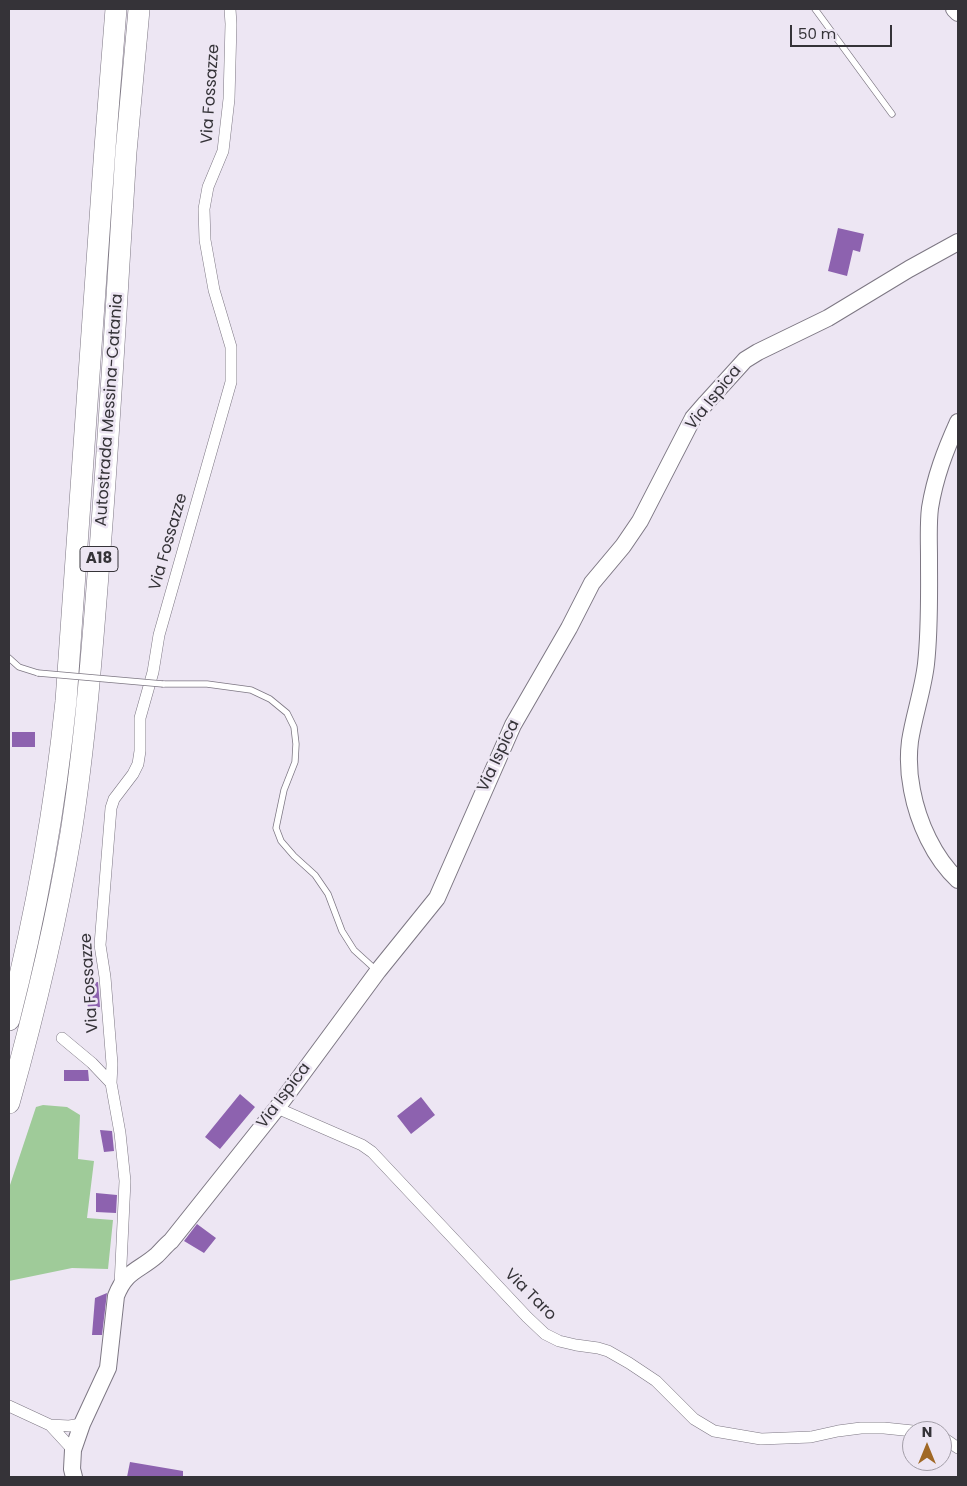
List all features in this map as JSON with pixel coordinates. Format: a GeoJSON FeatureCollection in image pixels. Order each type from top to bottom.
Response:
{"type":"FeatureCollection","features":[{"type":"Feature","properties":{"kind":"highway","name":"Autostrada Messina-Catania"},"geometry":{"type":"LineString","coordinates":[[9,1020],[36,902],[61,752],[116,9]]}},
{"type":"Feature","properties":{"kind":"highway","name":"Autostrada Messina-Catania"},"geometry":{"type":"LineString","coordinates":[[9,1103],[27,1038],[58,906],[82,757],[106,476],[126,150],[139,9]]}},
{"type":"Feature","properties":{"kind":"street","name":"Via Fossazze"},"geometry":{"type":"LineString","coordinates":[[111,1083],[112,1064],[105,977],[100,945],[111,808],[114,799],[133,774],[138,764],[140,718],[153,672],[159,634],[231,382],[231,348],[214,290],[205,240],[204,209],[208,187],[223,151],[229,99],[230,9]]}},
{"type":"Feature","properties":{"kind":"street"},"geometry":{"type":"LineString","coordinates":[[954,9],[958,13]]}},
{"type":"Feature","properties":{"kind":"street"},"geometry":{"type":"LineString","coordinates":[[909,269],[958,242]]}},
{"type":"Feature","properties":{"kind":"street"},"geometry":{"type":"LineString","coordinates":[[909,269],[936,260],[958,256]]}},
{"type":"Feature","properties":{"kind":"street","name":"Via Ispica"},"geometry":{"type":"LineString","coordinates":[[120,1285],[130,1274],[156,1256],[171,1241],[277,1108],[378,971],[437,898],[513,725],[569,628],[592,583],[623,546],[640,521],[693,418],[745,360],[828,318],[909,269]]}},
{"type":"Feature","properties":{"kind":"street"},"geometry":{"type":"LineString","coordinates":[[958,422],[944,452],[935,482],[930,510],[929,630],[921,696],[910,742],[909,766],[912,790],[921,823],[935,851],[958,880]]}},
{"type":"Feature","properties":{"kind":"street"},"geometry":{"type":"LineString","coordinates":[[62,1038],[92,1063],[111,1083],[120,1133],[125,1181],[120,1285],[116,1296],[108,1368],[82,1424],[73,1450],[72,1469],[74,1477]]}},
{"type":"Feature","properties":{"kind":"street","name":"Via Taro"},"geometry":{"type":"LineString","coordinates":[[277,1108],[362,1145],[372,1152],[545,1334],[559,1342],[608,1351],[629,1363],[656,1381],[694,1419],[714,1431],[761,1439],[811,1437],[861,1428],[902,1430]]}},
{"type":"Feature","properties":{"kind":"street"},"geometry":{"type":"LineString","coordinates":[[9,1406],[50,1425],[69,1426],[82,1424]]}},
{"type":"Feature","properties":{"kind":"street"},"geometry":{"type":"LineString","coordinates":[[50,1425],[73,1450]]}},
{"type":"Feature","properties":{"kind":"lane"},"geometry":{"type":"LineString","coordinates":[[815,9],[892,114]]}},
{"type":"Feature","properties":{"kind":"lane"},"geometry":{"type":"LineString","coordinates":[[9,658],[19,667],[38,673],[163,684],[207,684],[251,690],[270,700],[286,713],[294,727],[296,744],[295,762],[284,790],[276,828],[281,841],[315,875],[328,894],[342,931],[354,950],[378,971]]}},
{"type":"Feature","properties":{"kind":"green space"},"geometry":{"type":"Polygon","coordinates":[[[43,1105],[67,1107],[80,1115],[78,1159],[94,1161],[87,1218],[113,1220],[108,1269],[72,1268],[9,1281],[9,1188],[36,1107],[43,1105]]]}},
{"type":"Feature","properties":{"kind":"building"},"geometry":{"type":"Polygon","coordinates":[[[838,228],[864,234],[860,252],[853,250],[847,276],[828,271],[838,228]]]}},
{"type":"Feature","properties":{"kind":"building"},"geometry":{"type":"Polygon","coordinates":[[[12,732],[35,732],[35,747],[12,747],[12,732]]]}},
{"type":"Feature","properties":{"kind":"building"},"geometry":{"type":"Polygon","coordinates":[[[98,982],[100,1007],[88,1008],[85,984],[98,982]]]}},
{"type":"Feature","properties":{"kind":"building"},"geometry":{"type":"Polygon","coordinates":[[[64,1070],[88,1070],[89,1081],[64,1081],[64,1070]]]}},
{"type":"Feature","properties":{"kind":"building"},"geometry":{"type":"Polygon","coordinates":[[[240,1094],[255,1107],[220,1149],[205,1137],[240,1094]]]}},
{"type":"Feature","properties":{"kind":"building"},"geometry":{"type":"Polygon","coordinates":[[[421,1097],[435,1115],[411,1134],[397,1116],[421,1097]]]}},
{"type":"Feature","properties":{"kind":"building"},"geometry":{"type":"Polygon","coordinates":[[[100,1130],[112,1131],[114,1151],[104,1152],[100,1130]]]}},
{"type":"Feature","properties":{"kind":"building"},"geometry":{"type":"Polygon","coordinates":[[[96,1193],[117,1195],[116,1213],[96,1212],[96,1193]]]}},
{"type":"Feature","properties":{"kind":"building"},"geometry":{"type":"Polygon","coordinates":[[[197,1224],[216,1238],[204,1253],[184,1241],[197,1224]]]}},
{"type":"Feature","properties":{"kind":"building"},"geometry":{"type":"Polygon","coordinates":[[[107,1293],[102,1335],[92,1335],[95,1298],[107,1293]]]}},
{"type":"Feature","properties":{"kind":"building"},"geometry":{"type":"Polygon","coordinates":[[[130,1462],[183,1471],[183,1477],[127,1477],[130,1462]]]}}]}
